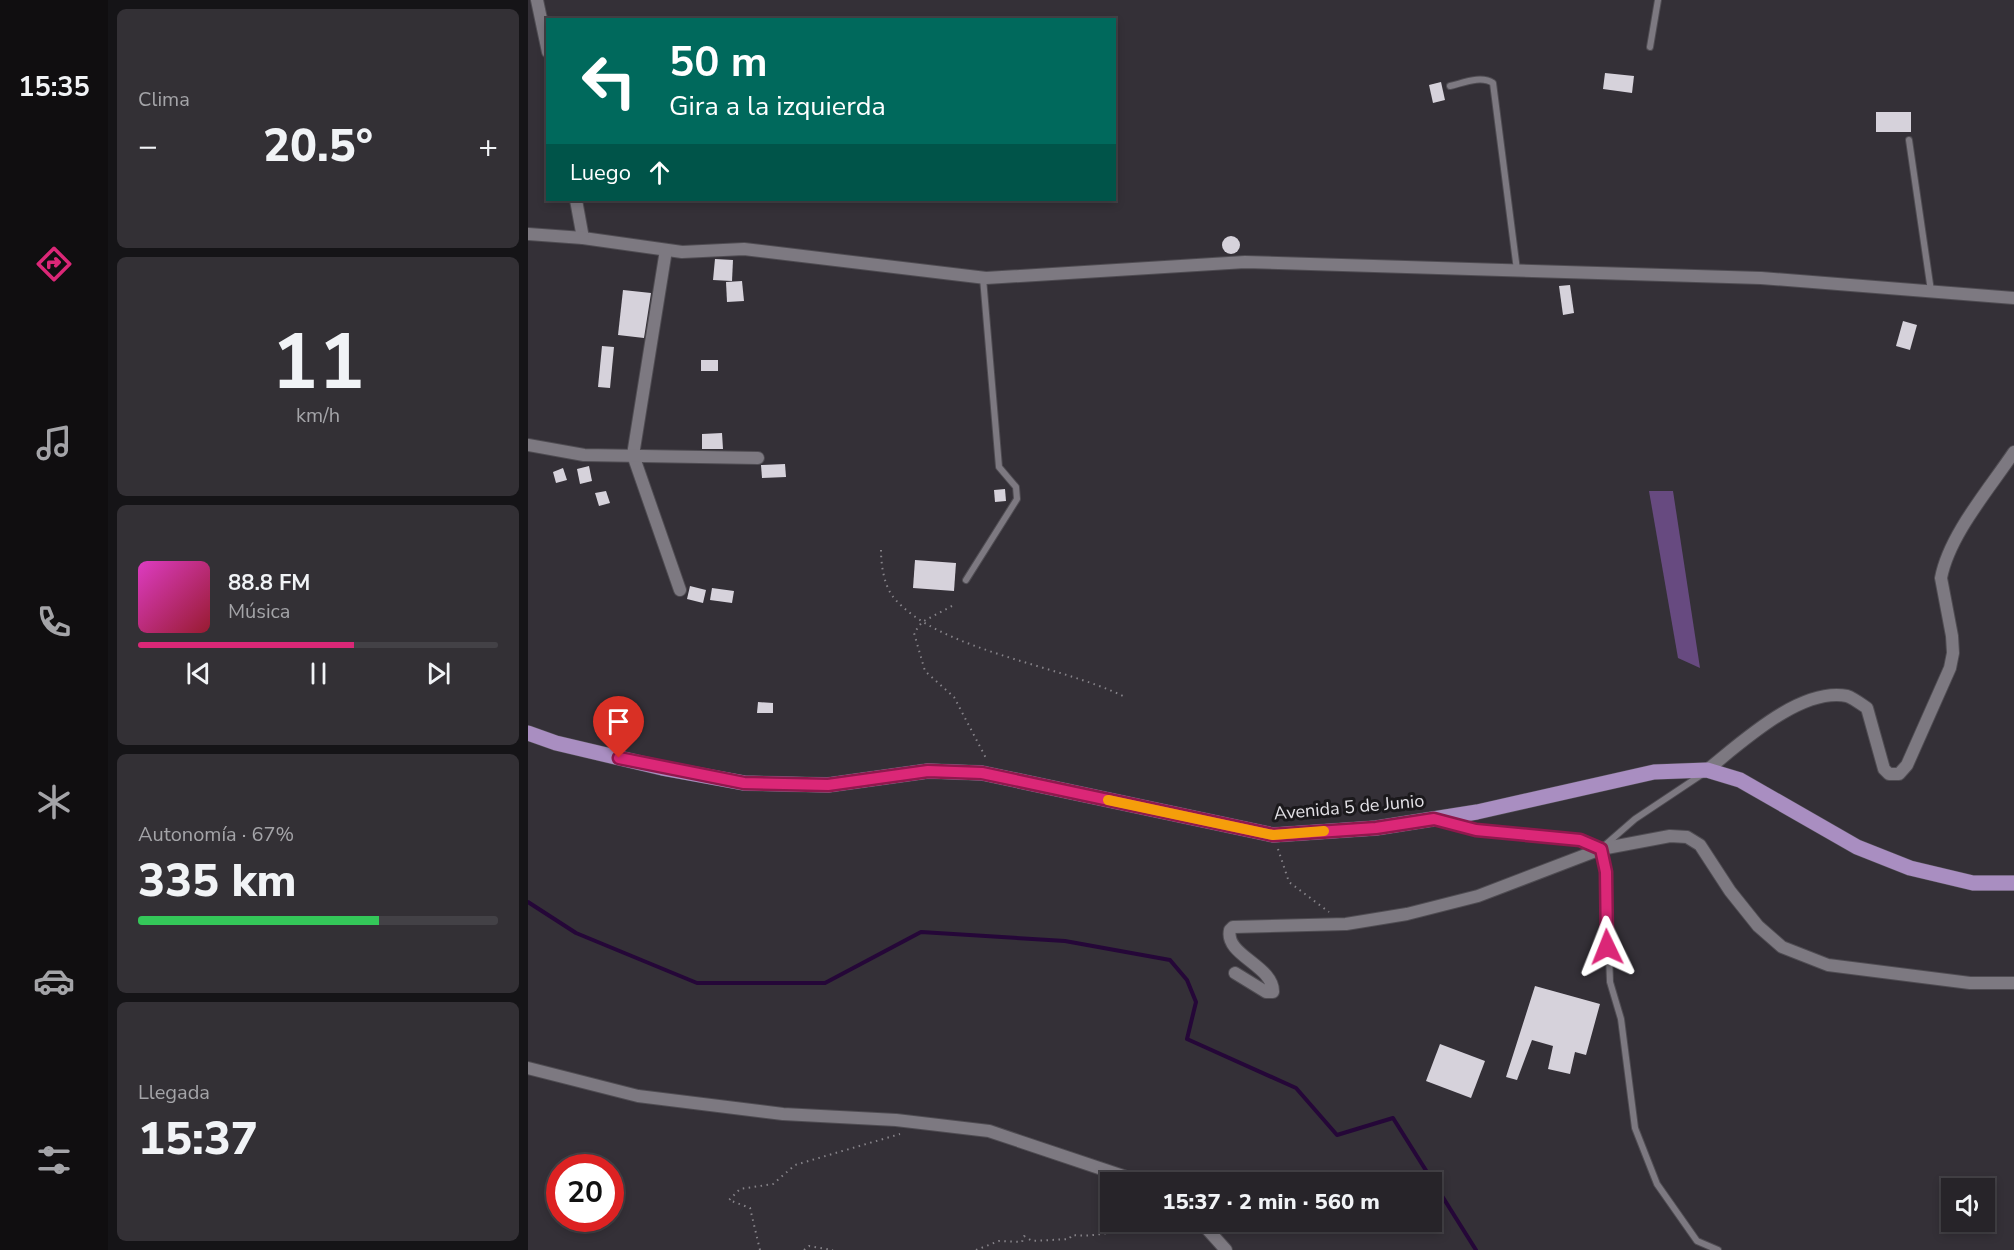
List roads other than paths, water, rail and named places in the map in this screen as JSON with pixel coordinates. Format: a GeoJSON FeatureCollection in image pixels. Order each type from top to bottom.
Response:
{"type":"FeatureCollection","features":[{"type":"Feature","properties":{"kind":"main road","name":"Avenida 5 de Junio"},"geometry":{"type":"LineString","coordinates":[[528,732],[556,743],[662,768],[744,783],[828,785],[928,771],[995,776],[1273,835],[1376,828],[1566,793],[1654,772],[1707,770],[1740,780],[1857,847],[1910,868],[1973,883],[2014,883]]}},
{"type":"Feature","properties":{"kind":"street"},"geometry":{"type":"LineString","coordinates":[[537,0],[546,43]]}},
{"type":"Feature","properties":{"kind":"street"},"geometry":{"type":"LineString","coordinates":[[576,201],[583,238]]}},
{"type":"Feature","properties":{"kind":"street"},"geometry":{"type":"LineString","coordinates":[[528,234],[583,238],[666,250],[744,249],[983,277],[1245,262],[1761,278],[2014,298]]}},
{"type":"Feature","properties":{"kind":"street"},"geometry":{"type":"LineString","coordinates":[[666,250],[633,455],[680,590]]}},
{"type":"Feature","properties":{"kind":"street"},"geometry":{"type":"LineString","coordinates":[[528,445],[584,455],[758,458]]}},
{"type":"Feature","properties":{"kind":"street"},"geometry":{"type":"LineString","coordinates":[[1707,770],[1759,728],[1799,704],[1824,696],[1848,696],[1867,708],[1884,769],[1889,774],[1899,774],[1908,765],[1950,669],[1953,653],[1941,578],[1943,567],[1951,547],[2014,452]]}},
{"type":"Feature","properties":{"kind":"street"},"geometry":{"type":"LineString","coordinates":[[1234,973],[1266,992],[1273,992],[1272,982],[1242,955],[1229,939],[1230,930],[1233,927],[1346,924],[1407,914],[1478,896],[1601,849],[1670,836],[1687,837],[1700,845],[1758,926],[1782,947],[1828,965],[1970,983],[2014,983]]}},
{"type":"Feature","properties":{"kind":"street"},"geometry":{"type":"LineString","coordinates":[[528,1068],[638,1096],[783,1114],[896,1120],[989,1131],[1110,1172]]}},
{"type":"Feature","properties":{"kind":"street"},"geometry":{"type":"LineString","coordinates":[[1210,1232],[1227,1250]]}},
{"type":"Feature","properties":{"kind":"lane"},"geometry":{"type":"LineString","coordinates":[[1650,47],[1658,0]]}},
{"type":"Feature","properties":{"kind":"lane"},"geometry":{"type":"LineString","coordinates":[[1450,86],[1480,79],[1487,79],[1492,83],[1517,270]]}},
{"type":"Feature","properties":{"kind":"lane"},"geometry":{"type":"LineString","coordinates":[[1909,140],[1931,292]]}},
{"type":"Feature","properties":{"kind":"lane"},"geometry":{"type":"LineString","coordinates":[[966,580],[1017,499],[1016,488],[999,467],[983,277]]}},
{"type":"Feature","properties":{"kind":"lane"},"geometry":{"type":"LineString","coordinates":[[1601,849],[1635,819],[1698,780],[1707,770]]}},
{"type":"Feature","properties":{"kind":"lane"},"geometry":{"type":"LineString","coordinates":[[1434,819],[1476,830],[1580,840],[1601,849]]}},
{"type":"Feature","properties":{"kind":"lane"},"geometry":{"type":"LineString","coordinates":[[1601,849],[1606,872],[1610,982],[1621,1019],[1635,1128],[1664,1193],[1697,1241],[1718,1250]]}},
{"type":"Feature","properties":{"kind":"waterway"},"geometry":{"type":"LineString","coordinates":[[528,902],[576,933],[697,983],[825,983],[921,932],[1065,941],[1170,960],[1187,980],[1196,1002],[1187,1039],[1296,1088],[1337,1135],[1393,1118],[1476,1250]]}}]}
